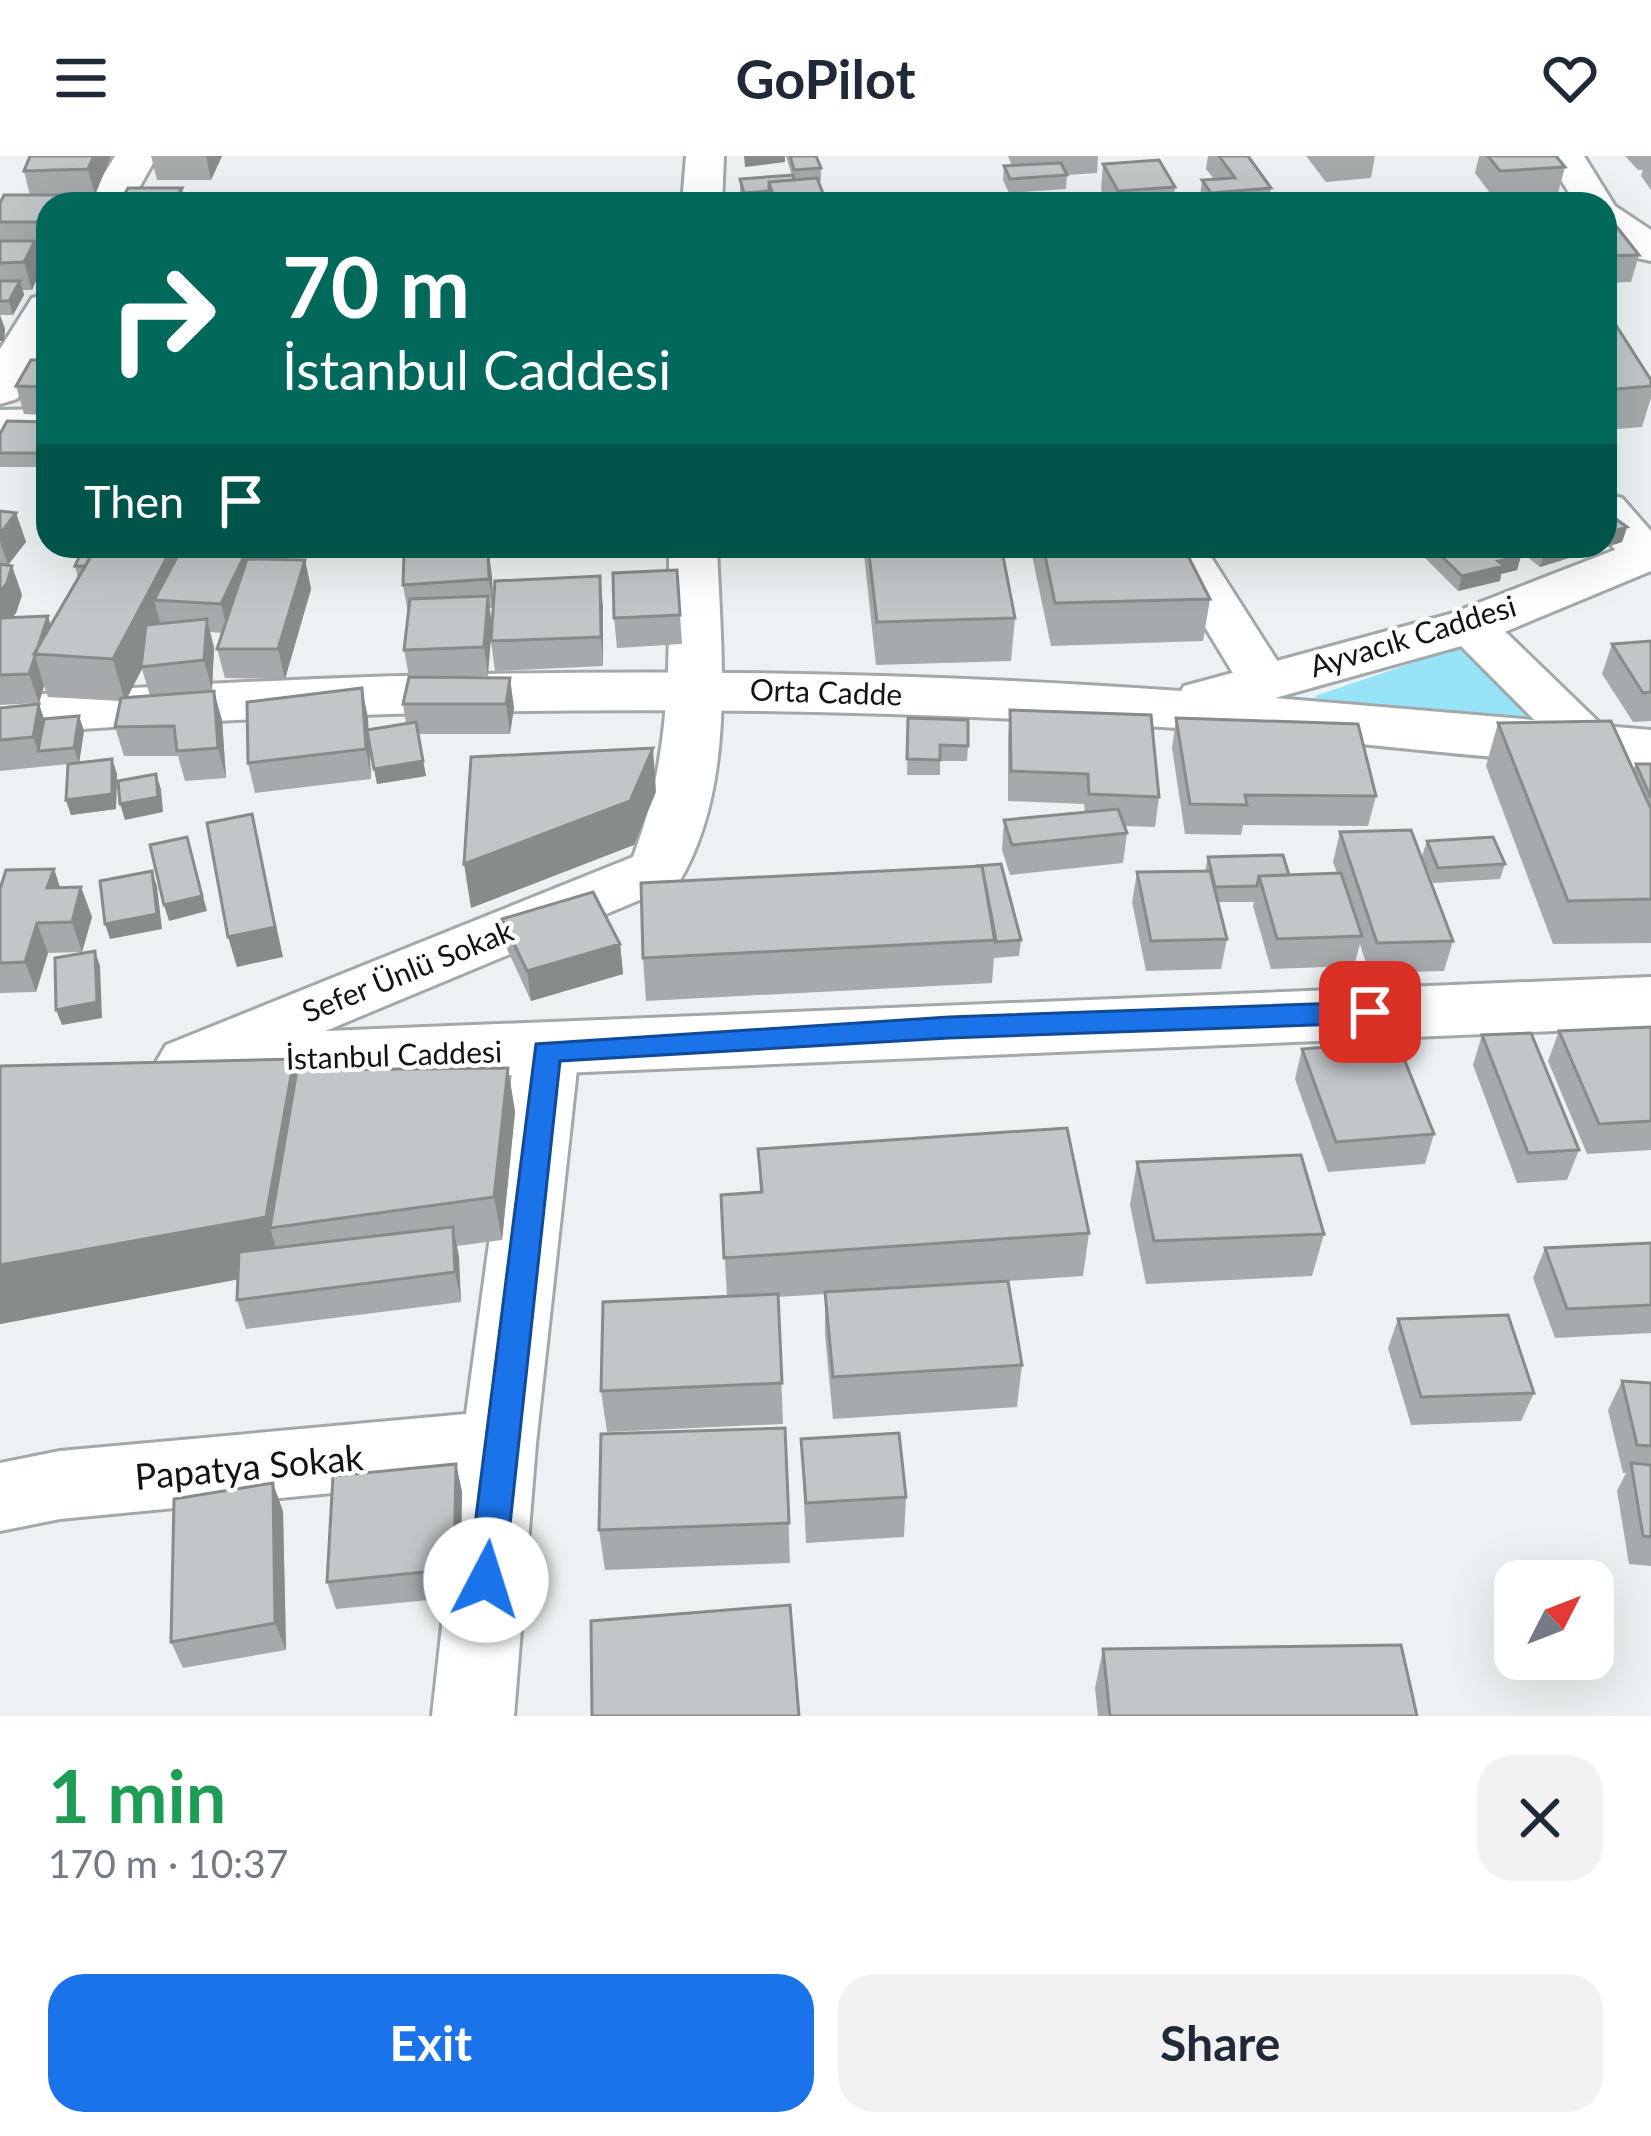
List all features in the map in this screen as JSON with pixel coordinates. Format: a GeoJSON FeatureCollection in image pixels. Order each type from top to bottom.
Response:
{"type":"FeatureCollection","features":[{"type":"Feature","properties":{"kind":"main road"},"geometry":{"type":"LineString","coordinates":[[115,192],[136,156]]}},
{"type":"Feature","properties":{"kind":"main road"},"geometry":{"type":"LineString","coordinates":[[0,259],[36,258]]}},
{"type":"Feature","properties":{"kind":"main road"},"geometry":{"type":"LineString","coordinates":[[0,389],[36,328]]}},
{"type":"Feature","properties":{"kind":"main road","name":"Ayvacık Caddesi"},"geometry":{"type":"LineString","coordinates":[[1170,709],[1470,626],[1648,552]]}},
{"type":"Feature","properties":{"kind":"main road","name":"Orta Cadde"},"geometry":{"type":"LineString","coordinates":[[0,716],[130,705],[696,689],[1170,709],[1593,748],[1651,749]]}},
{"type":"Feature","properties":{"kind":"main road","name":"İstanbul Caddesi"},"geometry":{"type":"LineString","coordinates":[[118,1066],[547,1052],[949,1028],[1651,1002]]}},
{"type":"Feature","properties":{"kind":"street"},"geometry":{"type":"LineString","coordinates":[[703,192],[705,156]]}},
{"type":"Feature","properties":{"kind":"street"},"geometry":{"type":"LineString","coordinates":[[1565,156],[1589,192]]}},
{"type":"Feature","properties":{"kind":"street"},"geometry":{"type":"LineString","coordinates":[[1617,224],[1651,249]]}},
{"type":"Feature","properties":{"kind":"street"},"geometry":{"type":"LineString","coordinates":[[0,424],[36,423]]}},
{"type":"Feature","properties":{"kind":"street"},"geometry":{"type":"LineString","coordinates":[[1617,520],[1648,552]]}},
{"type":"Feature","properties":{"kind":"street","name":"Sefer Ünlü Sokak"},"geometry":{"type":"LineString","coordinates":[[188,1062],[657,870],[683,799],[696,689],[694,558]]}},
{"type":"Feature","properties":{"kind":"street"},"geometry":{"type":"LineString","coordinates":[[1187,558],[1264,681]]}},
{"type":"Feature","properties":{"kind":"street"},"geometry":{"type":"LineString","coordinates":[[1470,626],[1593,748],[1651,848]]}},
{"type":"Feature","properties":{"kind":"street"},"geometry":{"type":"LineString","coordinates":[[473,1716],[499,1444],[547,1052]]}},
{"type":"Feature","properties":{"kind":"street","name":"Papatya Sokak"},"geometry":{"type":"LineString","coordinates":[[0,1497],[60,1485],[499,1444]]}},
{"type":"Feature","properties":{"kind":"shaded area"},"geometry":{"type":"Polygon","coordinates":[[[1471,643],[1544,729],[1325,714],[1315,696],[1471,643]]]}},
{"type":"Feature","properties":{"kind":"building"},"geometry":{"type":"Polygon","coordinates":[[[30,156],[94,156],[88,169],[24,171],[30,156]]]}},
{"type":"Feature","properties":{"kind":"building"},"geometry":{"type":"Polygon","coordinates":[[[790,156],[816,156],[821,168],[794,170],[790,156]]]}},
{"type":"Feature","properties":{"kind":"building"},"geometry":{"type":"Polygon","coordinates":[[[1219,156],[1248,156],[1271,188],[1210,192],[1202,180],[1235,178],[1219,156]]]}},
{"type":"Feature","properties":{"kind":"building"},"geometry":{"type":"Polygon","coordinates":[[[1488,156],[1556,156],[1565,167],[1500,171],[1488,156]]]}},
{"type":"Feature","properties":{"kind":"building"},"geometry":{"type":"Polygon","coordinates":[[[1159,160],[1175,187],[1118,191],[1103,164],[1159,160]]]}},
{"type":"Feature","properties":{"kind":"building"},"geometry":{"type":"Polygon","coordinates":[[[1061,163],[1067,175],[1010,179],[1004,166],[1061,163]]]}},
{"type":"Feature","properties":{"kind":"building"},"geometry":{"type":"Polygon","coordinates":[[[793,175],[794,180],[769,182],[769,191],[744,192],[740,179],[793,175]]]}},
{"type":"Feature","properties":{"kind":"building"},"geometry":{"type":"Polygon","coordinates":[[[817,178],[822,192],[772,192],[769,182],[817,178]]]}},
{"type":"Feature","properties":{"kind":"building"},"geometry":{"type":"Polygon","coordinates":[[[128,188],[182,188],[180,192],[126,192],[128,188]]]}},
{"type":"Feature","properties":{"kind":"building"},"geometry":{"type":"Polygon","coordinates":[[[4,195],[36,195],[36,222],[0,222],[4,195]]]}},
{"type":"Feature","properties":{"kind":"building"},"geometry":{"type":"Polygon","coordinates":[[[1617,227],[1639,255],[1617,256],[1617,227]]]}},
{"type":"Feature","properties":{"kind":"building"},"geometry":{"type":"Polygon","coordinates":[[[0,241],[35,241],[24,262],[0,263],[0,241]]]}},
{"type":"Feature","properties":{"kind":"building"},"geometry":{"type":"Polygon","coordinates":[[[0,281],[20,281],[9,301],[0,301],[0,281]]]}},
{"type":"Feature","properties":{"kind":"building"},"geometry":{"type":"Polygon","coordinates":[[[1617,327],[1651,380],[1651,386],[1617,389],[1617,327]]]}},
{"type":"Feature","properties":{"kind":"building"},"geometry":{"type":"Polygon","coordinates":[[[31,360],[36,360],[36,387],[16,386],[31,360]]]}},
{"type":"Feature","properties":{"kind":"building"},"geometry":{"type":"Polygon","coordinates":[[[7,421],[36,422],[36,453],[0,453],[0,434],[7,421]]]}},
{"type":"Feature","properties":{"kind":"building"},"geometry":{"type":"Polygon","coordinates":[[[0,511],[16,513],[0,534],[0,511]]]}},
{"type":"Feature","properties":{"kind":"building"},"geometry":{"type":"Polygon","coordinates":[[[90,558],[167,558],[113,659],[34,654],[90,558]]]}},
{"type":"Feature","properties":{"kind":"building"},"geometry":{"type":"Polygon","coordinates":[[[177,558],[243,558],[221,604],[154,600],[177,558]]]}},
{"type":"Feature","properties":{"kind":"building"},"geometry":{"type":"Polygon","coordinates":[[[404,558],[488,558],[489,579],[403,585],[404,558]]]}},
{"type":"Feature","properties":{"kind":"building"},"geometry":{"type":"Polygon","coordinates":[[[869,558],[1003,558],[1015,618],[877,622],[869,558]]]}},
{"type":"Feature","properties":{"kind":"building"},"geometry":{"type":"Polygon","coordinates":[[[1046,558],[1189,558],[1210,599],[1055,603],[1046,558]]]}},
{"type":"Feature","properties":{"kind":"building"},"geometry":{"type":"Polygon","coordinates":[[[1443,558],[1512,558],[1498,561],[1504,566],[1462,576],[1443,558]]]}},
{"type":"Feature","properties":{"kind":"building"},"geometry":{"type":"Polygon","coordinates":[[[247,559],[305,560],[278,649],[217,649],[247,559]]]}},
{"type":"Feature","properties":{"kind":"building"},"geometry":{"type":"Polygon","coordinates":[[[0,564],[12,566],[0,592],[0,564]]]}},
{"type":"Feature","properties":{"kind":"building"},"geometry":{"type":"Polygon","coordinates":[[[677,570],[680,615],[614,618],[613,573],[677,570]]]}},
{"type":"Feature","properties":{"kind":"building"},"geometry":{"type":"Polygon","coordinates":[[[600,576],[601,637],[491,641],[495,581],[600,576]]]}},
{"type":"Feature","properties":{"kind":"building"},"geometry":{"type":"Polygon","coordinates":[[[488,596],[484,647],[404,650],[410,599],[488,596]]]}},
{"type":"Feature","properties":{"kind":"building"},"geometry":{"type":"Polygon","coordinates":[[[48,616],[29,674],[0,675],[0,618],[48,616]]]}},
{"type":"Feature","properties":{"kind":"building"},"geometry":{"type":"Polygon","coordinates":[[[207,619],[204,660],[141,667],[146,625],[207,619]]]}},
{"type":"Feature","properties":{"kind":"building"},"geometry":{"type":"Polygon","coordinates":[[[1651,641],[1651,692],[1643,693],[1612,644],[1651,641]]]}},
{"type":"Feature","properties":{"kind":"building"},"geometry":{"type":"Polygon","coordinates":[[[409,677],[510,678],[506,704],[403,704],[409,677]]]}},
{"type":"Feature","properties":{"kind":"building"},"geometry":{"type":"Polygon","coordinates":[[[362,688],[366,749],[248,763],[247,702],[362,688]]]}},
{"type":"Feature","properties":{"kind":"building"},"geometry":{"type":"Polygon","coordinates":[[[214,691],[218,748],[177,751],[174,726],[115,727],[121,698],[214,691]]]}},
{"type":"Feature","properties":{"kind":"building"},"geometry":{"type":"Polygon","coordinates":[[[39,704],[33,737],[0,740],[0,708],[39,704]]]}},
{"type":"Feature","properties":{"kind":"building"},"geometry":{"type":"Polygon","coordinates":[[[1010,710],[1151,715],[1159,797],[1089,794],[1088,774],[1011,771],[1010,710]]]}},
{"type":"Feature","properties":{"kind":"building"},"geometry":{"type":"Polygon","coordinates":[[[79,716],[74,748],[38,751],[44,719],[79,716]]]}},
{"type":"Feature","properties":{"kind":"building"},"geometry":{"type":"Polygon","coordinates":[[[908,718],[968,720],[968,746],[940,745],[940,760],[907,759],[908,718]]]}},
{"type":"Feature","properties":{"kind":"building"},"geometry":{"type":"Polygon","coordinates":[[[1176,718],[1358,724],[1376,796],[1245,795],[1247,805],[1190,804],[1176,718]]]}},
{"type":"Feature","properties":{"kind":"building"},"geometry":{"type":"Polygon","coordinates":[[[1611,721],[1651,809],[1651,899],[1568,901],[1498,723],[1611,721]]]}},
{"type":"Feature","properties":{"kind":"building"},"geometry":{"type":"Polygon","coordinates":[[[416,722],[423,761],[374,769],[367,730],[416,722]]]}},
{"type":"Feature","properties":{"kind":"building"},"geometry":{"type":"Polygon","coordinates":[[[653,748],[630,801],[464,864],[471,757],[653,748]]]}},
{"type":"Feature","properties":{"kind":"building"},"geometry":{"type":"Polygon","coordinates":[[[112,759],[112,794],[66,800],[68,764],[112,759]]]}},
{"type":"Feature","properties":{"kind":"building"},"geometry":{"type":"Polygon","coordinates":[[[1636,764],[1651,764],[1651,798],[1636,764]]]}},
{"type":"Feature","properties":{"kind":"building"},"geometry":{"type":"Polygon","coordinates":[[[156,774],[158,797],[120,804],[118,781],[156,774]]]}},
{"type":"Feature","properties":{"kind":"building"},"geometry":{"type":"Polygon","coordinates":[[[1118,809],[1127,833],[1012,845],[1004,820],[1118,809]]]}},
{"type":"Feature","properties":{"kind":"building"},"geometry":{"type":"Polygon","coordinates":[[[252,814],[275,927],[228,937],[207,823],[252,814]]]}},
{"type":"Feature","properties":{"kind":"building"},"geometry":{"type":"Polygon","coordinates":[[[1411,830],[1453,941],[1377,943],[1340,832],[1411,830]]]}},
{"type":"Feature","properties":{"kind":"building"},"geometry":{"type":"Polygon","coordinates":[[[187,837],[202,896],[164,905],[150,845],[187,837]]]}},
{"type":"Feature","properties":{"kind":"building"},"geometry":{"type":"Polygon","coordinates":[[[1493,837],[1505,864],[1438,868],[1427,841],[1493,837]]]}},
{"type":"Feature","properties":{"kind":"building"},"geometry":{"type":"Polygon","coordinates":[[[1283,855],[1289,875],[1259,876],[1257,886],[1215,887],[1208,857],[1283,855]]]}},
{"type":"Feature","properties":{"kind":"building"},"geometry":{"type":"Polygon","coordinates":[[[1001,864],[1021,940],[995,942],[982,866],[975,866],[1001,864]]]}},
{"type":"Feature","properties":{"kind":"building"},"geometry":{"type":"Polygon","coordinates":[[[982,866],[996,940],[643,958],[641,883],[982,866]]]}},
{"type":"Feature","properties":{"kind":"building"},"geometry":{"type":"Polygon","coordinates":[[[54,869],[47,888],[81,887],[72,922],[37,923],[25,962],[0,963],[0,889],[6,870],[54,869]]]}},
{"type":"Feature","properties":{"kind":"building"},"geometry":{"type":"Polygon","coordinates":[[[152,871],[157,914],[105,924],[100,881],[152,871]]]}},
{"type":"Feature","properties":{"kind":"building"},"geometry":{"type":"Polygon","coordinates":[[[1210,871],[1227,939],[1151,941],[1137,872],[1210,871]]]}},
{"type":"Feature","properties":{"kind":"building"},"geometry":{"type":"Polygon","coordinates":[[[1341,873],[1362,936],[1277,939],[1259,876],[1341,873]]]}},
{"type":"Feature","properties":{"kind":"building"},"geometry":{"type":"Polygon","coordinates":[[[593,892],[620,944],[527,971],[502,919],[593,892]]]}},
{"type":"Feature","properties":{"kind":"building"},"geometry":{"type":"Polygon","coordinates":[[[95,951],[97,1002],[56,1010],[55,958],[95,951]]]}},
{"type":"Feature","properties":{"kind":"building"},"geometry":{"type":"Polygon","coordinates":[[[1651,1027],[1651,1121],[1599,1124],[1559,1031],[1651,1027]]]}},
{"type":"Feature","properties":{"kind":"building"},"geometry":{"type":"Polygon","coordinates":[[[1531,1033],[1579,1150],[1528,1153],[1482,1035],[1531,1033]]]}},
{"type":"Feature","properties":{"kind":"building"},"geometry":{"type":"Polygon","coordinates":[[[1397,1041],[1434,1134],[1336,1142],[1302,1049],[1397,1041]]]}},
{"type":"Feature","properties":{"kind":"building"},"geometry":{"type":"Polygon","coordinates":[[[294,1059],[266,1217],[0,1265],[0,1066],[294,1059]]]}},
{"type":"Feature","properties":{"kind":"building"},"geometry":{"type":"Polygon","coordinates":[[[508,1068],[494,1197],[270,1228],[297,1070],[508,1068]]]}},
{"type":"Feature","properties":{"kind":"building"},"geometry":{"type":"Polygon","coordinates":[[[1067,1128],[1089,1233],[724,1258],[721,1195],[762,1192],[758,1149],[1067,1128]]]}},
{"type":"Feature","properties":{"kind":"building"},"geometry":{"type":"Polygon","coordinates":[[[1301,1155],[1324,1234],[1154,1241],[1137,1162],[1301,1155]]]}},
{"type":"Feature","properties":{"kind":"building"},"geometry":{"type":"Polygon","coordinates":[[[453,1227],[455,1272],[237,1300],[239,1252],[453,1227]]]}},
{"type":"Feature","properties":{"kind":"building"},"geometry":{"type":"Polygon","coordinates":[[[1651,1243],[1651,1305],[1567,1309],[1545,1248],[1651,1243]]]}},
{"type":"Feature","properties":{"kind":"building"},"geometry":{"type":"Polygon","coordinates":[[[1008,1281],[1022,1365],[833,1377],[825,1292],[1008,1281]]]}},
{"type":"Feature","properties":{"kind":"building"},"geometry":{"type":"Polygon","coordinates":[[[778,1294],[782,1383],[601,1391],[603,1302],[778,1294]]]}},
{"type":"Feature","properties":{"kind":"building"},"geometry":{"type":"Polygon","coordinates":[[[1508,1315],[1534,1393],[1421,1397],[1398,1319],[1508,1315]]]}},
{"type":"Feature","properties":{"kind":"building"},"geometry":{"type":"Polygon","coordinates":[[[1622,1381],[1651,1383],[1651,1446],[1637,1445],[1622,1381]]]}},
{"type":"Feature","properties":{"kind":"building"},"geometry":{"type":"Polygon","coordinates":[[[785,1428],[789,1523],[599,1530],[601,1434],[785,1428]]]}},
{"type":"Feature","properties":{"kind":"building"},"geometry":{"type":"Polygon","coordinates":[[[899,1433],[906,1497],[806,1503],[801,1439],[899,1433]]]}},
{"type":"Feature","properties":{"kind":"building"},"geometry":{"type":"Polygon","coordinates":[[[1631,1463],[1651,1465],[1651,1537],[1643,1536],[1631,1463]]]}},
{"type":"Feature","properties":{"kind":"building"},"geometry":{"type":"Polygon","coordinates":[[[456,1464],[454,1569],[327,1582],[333,1476],[456,1464]]]}},
{"type":"Feature","properties":{"kind":"building"},"geometry":{"type":"Polygon","coordinates":[[[273,1483],[275,1623],[171,1642],[174,1499],[273,1483]]]}},
{"type":"Feature","properties":{"kind":"building"},"geometry":{"type":"Polygon","coordinates":[[[790,1605],[799,1716],[592,1716],[591,1621],[790,1605]]]}},
{"type":"Feature","properties":{"kind":"building"},"geometry":{"type":"Polygon","coordinates":[[[1401,1645],[1417,1716],[1110,1716],[1103,1649],[1401,1645]]]}},
{"type":"Feature","properties":{"kind":"route"},"geometry":{"type":"LineString","coordinates":[[486,1580],[547,1052],[949,1028],[1370,1012]]}}]}
